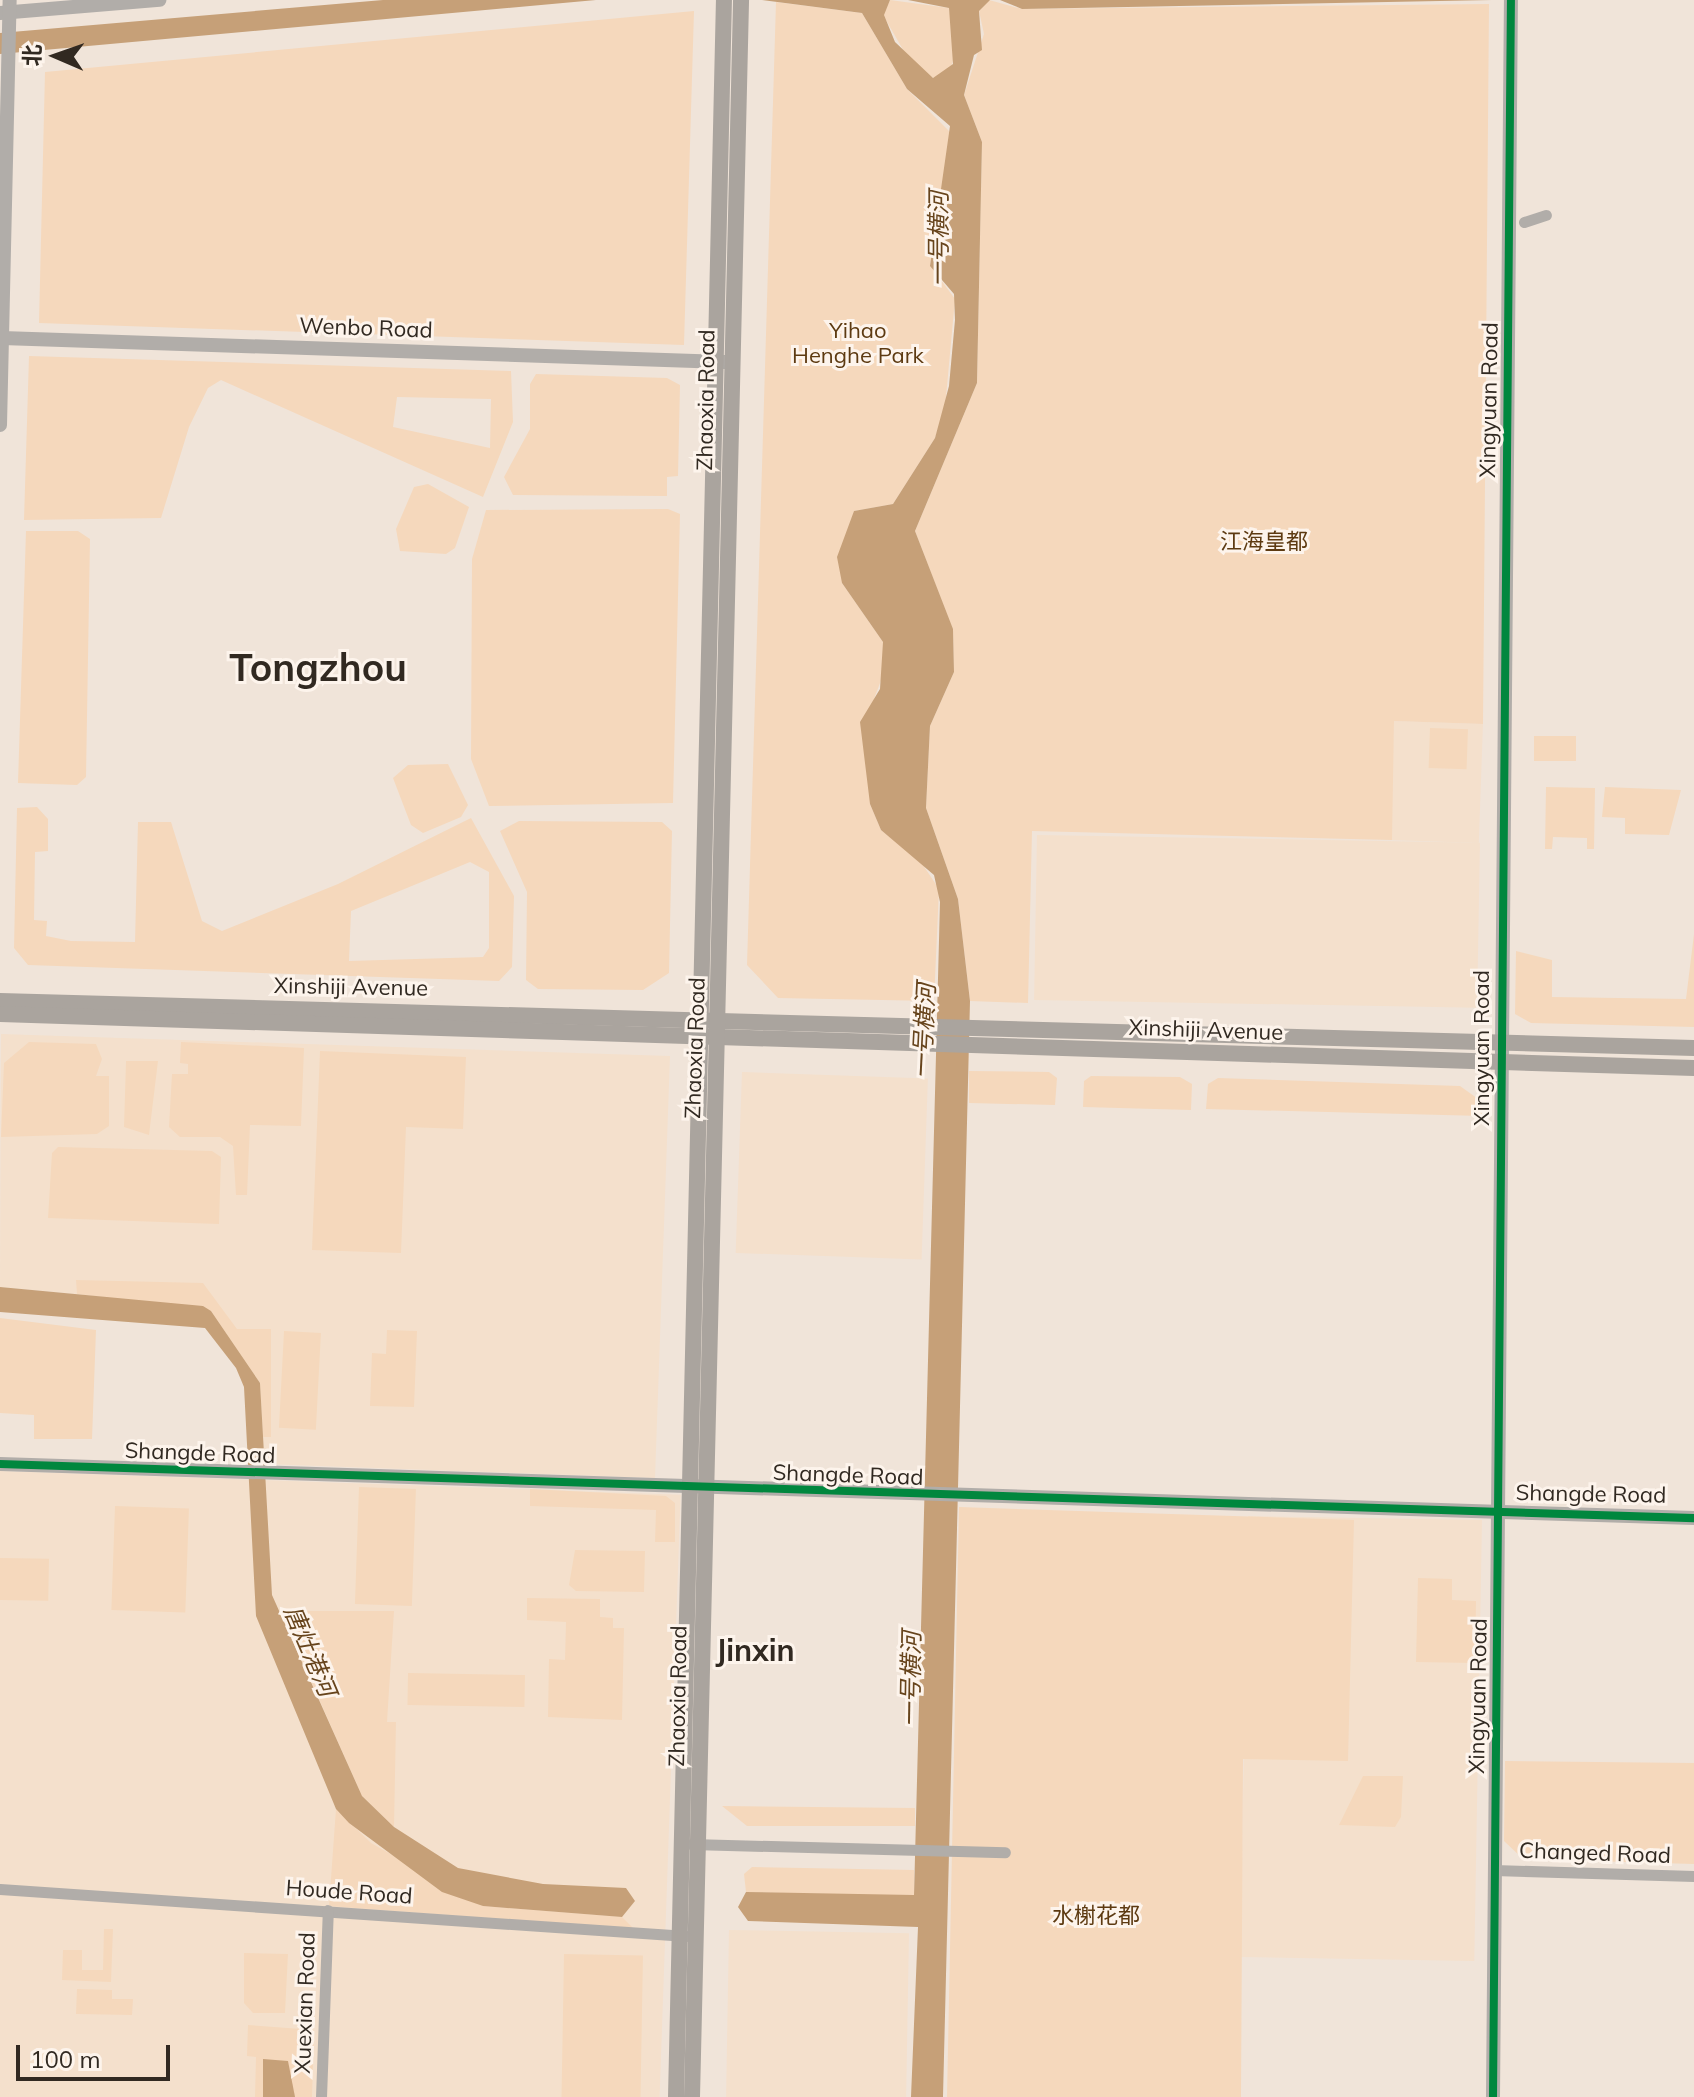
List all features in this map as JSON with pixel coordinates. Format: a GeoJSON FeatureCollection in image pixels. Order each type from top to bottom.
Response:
{"type":"FeatureCollection","features":[{"type":"Feature","properties":{"kind":"main road","name":"Zhaoxia Road"},"geometry":{"type":"LineString","coordinates":[[676,2097],[690,1844],[700,1016],[732,2]]}},
{"type":"Feature","properties":{"kind":"main road","name":"Zhaoxia Road"},"geometry":{"type":"LineString","coordinates":[[695,1488],[719,1017],[721,362]]}},
{"type":"Feature","properties":{"kind":"main road","name":"Xinshiji Avenue"},"geometry":{"type":"LineString","coordinates":[[0,1001],[700,1016],[926,1034],[1694,1068]]}},
{"type":"Feature","properties":{"kind":"main road","name":"Xinshiji Avenue"},"geometry":{"type":"LineString","coordinates":[[0,1014],[700,1037],[926,1034]]}},
{"type":"Feature","properties":{"kind":"main road","name":"Xinshiji Avenue"},"geometry":{"type":"LineString","coordinates":[[973,1036],[1499,1041],[1694,1048]]}},
{"type":"Feature","properties":{"kind":"main road","name":"Zhaoxia Road"},"geometry":{"type":"LineString","coordinates":[[687,1936],[692,2097]]}},
{"type":"Feature","properties":{"kind":"street"},"geometry":{"type":"LineString","coordinates":[[0,425],[6,9],[159,0]]}},
{"type":"Feature","properties":{"kind":"street","name":"Xingyuan Road"},"geometry":{"type":"LineString","coordinates":[[1493,2097],[1499,1041],[1511,1]]}},
{"type":"Feature","properties":{"kind":"street"},"geometry":{"type":"LineString","coordinates":[[1524,222],[1546,215]]}},
{"type":"Feature","properties":{"kind":"street","name":"Wenbo Road"},"geometry":{"type":"LineString","coordinates":[[2,338],[721,362]]}},
{"type":"Feature","properties":{"kind":"street","name":"Shangde Road"},"geometry":{"type":"LineString","coordinates":[[0,1464],[1498,1515],[1694,1518]]}},
{"type":"Feature","properties":{"kind":"street"},"geometry":{"type":"LineString","coordinates":[[690,1844],[1005,1852]]}},
{"type":"Feature","properties":{"kind":"street","name":"Changed Road"},"geometry":{"type":"LineString","coordinates":[[1494,1870],[1694,1876]]}},
{"type":"Feature","properties":{"kind":"street","name":"Houde Road"},"geometry":{"type":"LineString","coordinates":[[0,1889],[687,1936]]}},
{"type":"Feature","properties":{"kind":"street","name":"Xuexian Road"},"geometry":{"type":"LineString","coordinates":[[321,2097],[328,1910]]}},
{"type":"Feature","properties":{"kind":"shaded area"},"geometry":{"type":"Polygon","coordinates":[[[1394,721],[1483,724],[1479,843],[1390,840],[1394,721]]]}},
{"type":"Feature","properties":{"kind":"shaded area"},"geometry":{"type":"Polygon","coordinates":[[[1037,835],[1480,843],[1477,1008],[1034,1000],[1037,835]]]}},
{"type":"Feature","properties":{"kind":"shaded area"},"geometry":{"type":"Polygon","coordinates":[[[1,1034],[670,1056],[655,1478],[263,1464],[260,1383],[203,1306],[0,1287],[1,1034]]]}},
{"type":"Feature","properties":{"kind":"shaded area"},"geometry":{"type":"Polygon","coordinates":[[[742,1072],[928,1078],[922,1259],[736,1253],[742,1072]]]}},
{"type":"Feature","properties":{"kind":"shaded area"},"geometry":{"type":"Polygon","coordinates":[[[0,1471],[681,1495],[660,2097],[0,2097],[0,1471]]]}},
{"type":"Feature","properties":{"kind":"shaded area"},"geometry":{"type":"Polygon","coordinates":[[[1248,1516],[1482,1520],[1474,1961],[1240,1957],[1248,1516]]]}},
{"type":"Feature","properties":{"kind":"shaded area"},"geometry":{"type":"Polygon","coordinates":[[[729,1930],[909,1933],[906,2097],[726,2097],[729,1930]]]}},
{"type":"Feature","properties":{"kind":"green space"},"geometry":{"type":"Polygon","coordinates":[[[890,0],[949,8],[956,49],[950,72],[933,78],[909,60],[883,15],[890,0]]]}},
{"type":"Feature","properties":{"kind":"green space","name":"江海皇都"},"geometry":{"type":"Polygon","coordinates":[[[989,0],[1022,9],[1489,4],[1483,724],[1394,721],[1392,840],[1032,831],[1028,1003],[970,1001],[958,899],[926,808],[930,726],[954,672],[953,630],[915,531],[977,383],[982,142],[964,95],[984,34],[979,11],[989,0]]]}},
{"type":"Feature","properties":{"kind":"green space","name":"Yihao Henghe Park"},"geometry":{"type":"Polygon","coordinates":[[[776,2],[862,13],[907,89],[952,134],[930,265],[955,299],[945,408],[935,438],[893,504],[854,511],[842,583],[883,642],[883,675],[874,699],[870,804],[881,830],[921,862],[939,889],[934,1001],[778,998],[747,965],[776,2]]]}},
{"type":"Feature","properties":{"kind":"green space"},"geometry":{"type":"Polygon","coordinates":[[[694,11],[684,345],[39,323],[45,72],[694,11]]]}},
{"type":"Feature","properties":{"kind":"green space"},"geometry":{"type":"Polygon","coordinates":[[[29,356],[511,371],[513,422],[483,497],[221,380],[208,388],[189,427],[161,518],[24,520],[29,356]],[[397,397],[393,427],[490,448],[491,399],[397,397]]]}},
{"type":"Feature","properties":{"kind":"green space"},"geometry":{"type":"Polygon","coordinates":[[[536,374],[667,378],[680,385],[678,476],[667,477],[667,496],[513,495],[504,477],[530,429],[530,384],[536,374]]]}},
{"type":"Feature","properties":{"kind":"green space"},"geometry":{"type":"Polygon","coordinates":[[[428,484],[469,507],[455,548],[446,554],[400,551],[396,529],[414,487],[428,484]]]}},
{"type":"Feature","properties":{"kind":"green space"},"geometry":{"type":"Polygon","coordinates":[[[668,509],[680,514],[673,803],[489,806],[471,759],[472,559],[486,510],[668,509]]]}},
{"type":"Feature","properties":{"kind":"green space"},"geometry":{"type":"Polygon","coordinates":[[[26,531],[78,531],[90,539],[86,777],[77,785],[18,783],[26,531]]]}},
{"type":"Feature","properties":{"kind":"green space"},"geometry":{"type":"Polygon","coordinates":[[[1430,728],[1468,729],[1467,769],[1429,768],[1430,728]]]}},
{"type":"Feature","properties":{"kind":"green space"},"geometry":{"type":"Polygon","coordinates":[[[1534,736],[1576,736],[1576,761],[1534,761],[1534,736]]]}},
{"type":"Feature","properties":{"kind":"green space"},"geometry":{"type":"Polygon","coordinates":[[[448,764],[468,805],[461,817],[423,833],[411,825],[393,778],[408,765],[448,764]]]}},
{"type":"Feature","properties":{"kind":"green space"},"geometry":{"type":"Polygon","coordinates":[[[1546,787],[1595,788],[1594,849],[1587,849],[1587,838],[1553,837],[1552,849],[1545,849],[1546,787]]]}},
{"type":"Feature","properties":{"kind":"green space"},"geometry":{"type":"Polygon","coordinates":[[[1605,787],[1681,790],[1669,835],[1625,834],[1625,818],[1602,817],[1605,787]]]}},
{"type":"Feature","properties":{"kind":"green space"},"geometry":{"type":"Polygon","coordinates":[[[37,807],[48,819],[48,851],[35,852],[34,920],[47,921],[46,936],[71,941],[135,942],[138,822],[171,822],[202,921],[222,931],[338,884],[471,818],[514,896],[512,967],[499,981],[28,965],[14,948],[17,808],[37,807]],[[470,862],[351,911],[349,961],[483,957],[489,948],[489,872],[470,862]]]}},
{"type":"Feature","properties":{"kind":"green space"},"geometry":{"type":"Polygon","coordinates":[[[519,821],[662,822],[672,831],[669,973],[643,990],[538,989],[526,980],[527,892],[500,831],[519,821]]]}},
{"type":"Feature","properties":{"kind":"green space"},"geometry":{"type":"Polygon","coordinates":[[[1694,934],[1694,1027],[1531,1023],[1515,1014],[1516,951],[1552,960],[1552,997],[1686,999],[1694,934]]]}},
{"type":"Feature","properties":{"kind":"green space"},"geometry":{"type":"Polygon","coordinates":[[[29,1042],[96,1044],[102,1059],[96,1076],[109,1076],[109,1126],[97,1134],[1,1137],[4,1063],[29,1042]]]}},
{"type":"Feature","properties":{"kind":"green space"},"geometry":{"type":"Polygon","coordinates":[[[181,1042],[304,1048],[301,1126],[250,1125],[247,1195],[236,1195],[233,1146],[220,1137],[180,1137],[169,1127],[172,1074],[188,1074],[188,1064],[180,1063],[181,1042]]]}},
{"type":"Feature","properties":{"kind":"green space"},"geometry":{"type":"Polygon","coordinates":[[[320,1051],[466,1057],[463,1129],[406,1127],[401,1253],[312,1250],[320,1051]]]}},
{"type":"Feature","properties":{"kind":"green space"},"geometry":{"type":"Polygon","coordinates":[[[126,1061],[158,1061],[149,1135],[124,1127],[126,1061]]]}},
{"type":"Feature","properties":{"kind":"green space"},"geometry":{"type":"Polygon","coordinates":[[[969,1071],[1049,1072],[1057,1078],[1055,1105],[969,1103],[969,1071]]]}},
{"type":"Feature","properties":{"kind":"green space"},"geometry":{"type":"Polygon","coordinates":[[[1091,1076],[1180,1077],[1192,1084],[1191,1110],[1083,1107],[1084,1081],[1091,1076]]]}},
{"type":"Feature","properties":{"kind":"green space"},"geometry":{"type":"Polygon","coordinates":[[[1218,1078],[1460,1086],[1481,1101],[1482,1116],[1206,1109],[1208,1084],[1218,1078]]]}},
{"type":"Feature","properties":{"kind":"green space"},"geometry":{"type":"Polygon","coordinates":[[[58,1147],[212,1151],[221,1157],[219,1224],[48,1218],[52,1153],[58,1147]]]}},
{"type":"Feature","properties":{"kind":"green space"},"geometry":{"type":"Polygon","coordinates":[[[76,1280],[203,1283],[237,1329],[271,1329],[271,1437],[263,1437],[260,1383],[211,1311],[77,1294],[76,1280]]]}},
{"type":"Feature","properties":{"kind":"green space"},"geometry":{"type":"Polygon","coordinates":[[[0,1318],[96,1330],[92,1439],[34,1439],[34,1415],[0,1413],[0,1318]]]}},
{"type":"Feature","properties":{"kind":"green space"},"geometry":{"type":"Polygon","coordinates":[[[387,1330],[417,1331],[414,1407],[370,1406],[372,1353],[386,1354],[387,1330]]]}},
{"type":"Feature","properties":{"kind":"green space"},"geometry":{"type":"Polygon","coordinates":[[[284,1331],[321,1333],[316,1430],[279,1428],[284,1331]]]}},
{"type":"Feature","properties":{"kind":"green space"},"geometry":{"type":"Polygon","coordinates":[[[359,1487],[416,1489],[412,1606],[355,1604],[359,1487]]]}},
{"type":"Feature","properties":{"kind":"green space"},"geometry":{"type":"Polygon","coordinates":[[[530,1489],[666,1496],[675,1503],[675,1542],[655,1542],[656,1510],[530,1506],[530,1489]]]}},
{"type":"Feature","properties":{"kind":"green space"},"geometry":{"type":"Polygon","coordinates":[[[115,1506],[189,1509],[185,1613],[111,1610],[115,1506]]]}},
{"type":"Feature","properties":{"kind":"green space","name":"水榭花都"},"geometry":{"type":"Polygon","coordinates":[[[959,1507],[1354,1520],[1348,1761],[1243,1759],[1241,2097],[947,2097],[959,1507]]]}},
{"type":"Feature","properties":{"kind":"green space"},"geometry":{"type":"Polygon","coordinates":[[[575,1550],[645,1551],[644,1592],[576,1591],[569,1585],[575,1550]]]}},
{"type":"Feature","properties":{"kind":"green space"},"geometry":{"type":"Polygon","coordinates":[[[0,1558],[49,1559],[48,1601],[0,1600],[0,1558]]]}},
{"type":"Feature","properties":{"kind":"green space"},"geometry":{"type":"Polygon","coordinates":[[[1418,1578],[1452,1579],[1452,1600],[1476,1601],[1475,1663],[1416,1662],[1418,1578]]]}},
{"type":"Feature","properties":{"kind":"green space"},"geometry":{"type":"Polygon","coordinates":[[[527,1598],[600,1599],[600,1617],[613,1618],[613,1628],[624,1628],[622,1720],[548,1717],[549,1659],[565,1660],[566,1622],[527,1620],[527,1598]]]}},
{"type":"Feature","properties":{"kind":"green space"},"geometry":{"type":"Polygon","coordinates":[[[280,1611],[394,1611],[387,1722],[396,1722],[394,1827],[362,1796],[280,1611]]]}},
{"type":"Feature","properties":{"kind":"green space"},"geometry":{"type":"Polygon","coordinates":[[[408,1673],[525,1675],[524,1707],[407,1705],[408,1673]]]}},
{"type":"Feature","properties":{"kind":"green space"},"geometry":{"type":"Polygon","coordinates":[[[1505,1761],[1694,1763],[1694,1864],[1523,1859],[1504,1841],[1505,1761]]]}},
{"type":"Feature","properties":{"kind":"green space"},"geometry":{"type":"Polygon","coordinates":[[[1363,1776],[1403,1776],[1401,1817],[1395,1827],[1339,1825],[1363,1776]]]}},
{"type":"Feature","properties":{"kind":"green space"},"geometry":{"type":"Polygon","coordinates":[[[722,1806],[915,1808],[915,1826],[747,1826],[722,1806]]]}},
{"type":"Feature","properties":{"kind":"green space"},"geometry":{"type":"Polygon","coordinates":[[[336,1809],[371,1843],[483,1906],[622,1917],[634,1929],[329,1906],[336,1809]]]}},
{"type":"Feature","properties":{"kind":"green space"},"geometry":{"type":"Polygon","coordinates":[[[752,1867],[914,1870],[914,1896],[746,1892],[744,1874],[752,1867]]]}},
{"type":"Feature","properties":{"kind":"green space"},"geometry":{"type":"Polygon","coordinates":[[[104,1929],[113,1929],[111,1982],[62,1980],[63,1950],[82,1950],[82,1970],[103,1970],[104,1929]]]}},
{"type":"Feature","properties":{"kind":"green space"},"geometry":{"type":"Polygon","coordinates":[[[244,1953],[288,1954],[285,2013],[253,2013],[244,2003],[244,1953]]]}},
{"type":"Feature","properties":{"kind":"green space"},"geometry":{"type":"Polygon","coordinates":[[[564,1954],[643,1955],[641,2097],[562,2097],[564,1954]]]}},
{"type":"Feature","properties":{"kind":"green space"},"geometry":{"type":"Polygon","coordinates":[[[77,1989],[112,1990],[112,1999],[133,1999],[132,2015],[76,2014],[77,1989]]]}},
{"type":"Feature","properties":{"kind":"green space"},"geometry":{"type":"Polygon","coordinates":[[[248,2025],[314,2030],[312,2097],[255,2097],[256,2057],[247,2056],[248,2025]]]}},
{"type":"Feature","properties":{"kind":"water"},"geometry":{"type":"Polygon","coordinates":[[[383,0],[596,0],[0,54],[0,33],[383,0]]]}},
{"type":"Feature","properties":{"kind":"water","name":"一号横河"},"geometry":{"type":"Polygon","coordinates":[[[762,0],[890,0],[884,15],[895,42],[933,78],[953,64],[949,8],[908,0],[990,0],[979,11],[982,50],[974,55],[964,95],[982,142],[977,383],[915,531],[953,629],[954,672],[930,726],[926,808],[958,899],[970,1001],[943,2097],[911,2097],[918,1927],[748,1921],[738,1907],[746,1892],[914,1895],[940,902],[934,875],[881,830],[870,804],[860,722],[880,689],[883,642],[842,583],[837,557],[854,511],[893,504],[935,438],[949,386],[955,320],[954,294],[930,266],[950,126],[907,89],[862,13],[762,0]]]}},
{"type":"Feature","properties":{"kind":"water"},"geometry":{"type":"Polygon","coordinates":[[[1000,0],[1492,0],[1022,9],[1000,0]]]}},
{"type":"Feature","properties":{"kind":"water"},"geometry":{"type":"Polygon","coordinates":[[[0,1287],[203,1306],[211,1311],[260,1383],[272,1595],[362,1796],[394,1827],[458,1868],[543,1884],[626,1888],[635,1901],[622,1917],[483,1906],[442,1892],[349,1823],[336,1809],[256,1616],[244,1387],[236,1368],[205,1328],[0,1312],[0,1287]]]}},
{"type":"Feature","properties":{"kind":"water"},"geometry":{"type":"Polygon","coordinates":[[[263,2059],[288,2061],[295,2097],[263,2097],[263,2059]]]}},
{"type":"Feature","properties":{"kind":"cycle path"},"geometry":{"type":"LineString","coordinates":[[1493,2097],[1511,0]]}},
{"type":"Feature","properties":{"kind":"cycle path"},"geometry":{"type":"LineString","coordinates":[[0,1464],[1694,1518]]}},
{"type":"Feature","properties":{"kind":"district","name":"Tongzhou"},"geometry":{"type":"Point","coordinates":[318,668]}},
{"type":"Feature","properties":{"kind":"district","name":"Jinxin"},"geometry":{"type":"Point","coordinates":[755,1650]}},
{"type":"Feature","properties":{"kind":"water label","name":"唐灶港河"},"geometry":{"type":"Point","coordinates":[310,1651]}}]}
